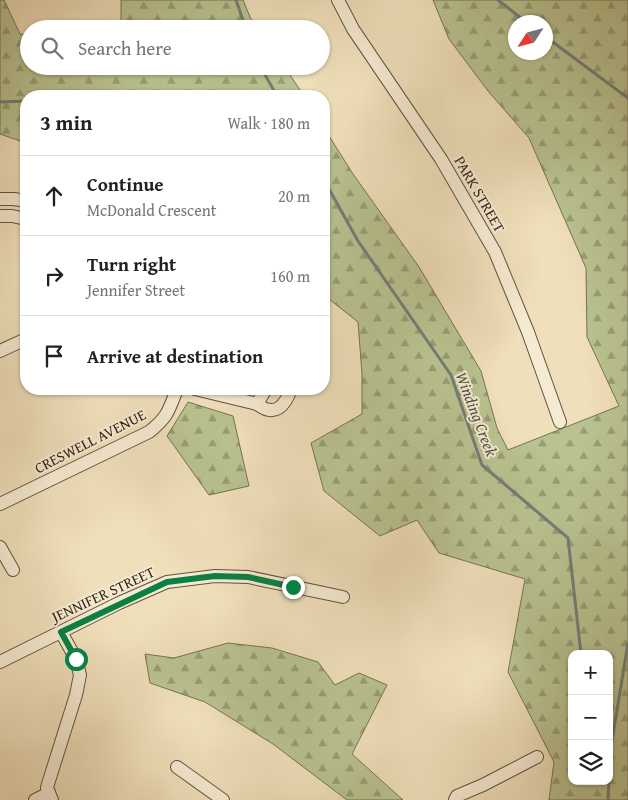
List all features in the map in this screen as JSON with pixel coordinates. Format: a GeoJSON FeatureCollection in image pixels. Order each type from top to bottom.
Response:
{"type":"FeatureCollection","features":[{"type":"Feature","properties":{"kind":"street","name":"PARK STREET"},"geometry":{"type":"LineString","coordinates":[[338,0],[353,29],[441,158],[495,252],[528,332],[560,422]]}},
{"type":"Feature","properties":{"kind":"street"},"geometry":{"type":"LineString","coordinates":[[0,199],[20,200]]}},
{"type":"Feature","properties":{"kind":"street"},"geometry":{"type":"LineString","coordinates":[[0,216],[20,218]]}},
{"type":"Feature","properties":{"kind":"street"},"geometry":{"type":"LineString","coordinates":[[0,351],[20,342]]}},
{"type":"Feature","properties":{"kind":"street","name":"CRESWELL AVENUE"},"geometry":{"type":"LineString","coordinates":[[0,504],[149,432],[162,422],[175,395]]}},
{"type":"Feature","properties":{"kind":"street"},"geometry":{"type":"LineString","coordinates":[[220,395],[257,404],[269,410],[281,408],[288,395]]}},
{"type":"Feature","properties":{"kind":"street"},"geometry":{"type":"LineString","coordinates":[[257,404],[262,395]]}},
{"type":"Feature","properties":{"kind":"street"},"geometry":{"type":"LineString","coordinates":[[0,547],[13,570]]}},
{"type":"Feature","properties":{"kind":"street","name":"JENNIFER STREET"},"geometry":{"type":"LineString","coordinates":[[0,662],[167,582],[215,576],[248,577],[343,597]]}},
{"type":"Feature","properties":{"kind":"street"},"geometry":{"type":"LineString","coordinates":[[35,800],[50,796],[47,788],[76,695],[80,675],[76,659],[61,632]]}},
{"type":"Feature","properties":{"kind":"street"},"geometry":{"type":"LineString","coordinates":[[455,800],[457,796],[483,785],[537,757]]}},
{"type":"Feature","properties":{"kind":"street"},"geometry":{"type":"LineString","coordinates":[[177,767],[223,800]]}},
{"type":"Feature","properties":{"kind":"green space"},"geometry":{"type":"Polygon","coordinates":[[[0,0],[4,0],[20,34],[20,75],[290,75],[300,90],[20,90],[20,141],[0,134],[0,0]]]}},
{"type":"Feature","properties":{"kind":"green space"},"geometry":{"type":"Polygon","coordinates":[[[121,0],[243,0],[252,20],[121,20],[121,0]]]}},
{"type":"Feature","properties":{"kind":"green space"},"geometry":{"type":"Polygon","coordinates":[[[433,0],[628,0],[628,800],[549,800],[554,762],[508,672],[525,579],[439,553],[417,520],[380,536],[324,491],[311,443],[362,414],[362,374],[358,322],[330,300],[330,138],[353,174],[419,267],[481,371],[497,428],[508,450],[619,406],[587,337],[586,268],[529,138],[488,91],[449,39],[433,0]]]}},
{"type":"Feature","properties":{"kind":"green space"},"geometry":{"type":"Polygon","coordinates":[[[188,402],[233,416],[249,486],[209,495],[167,436],[188,402]]]}},
{"type":"Feature","properties":{"kind":"green space"},"geometry":{"type":"Polygon","coordinates":[[[228,643],[272,648],[318,662],[335,685],[359,673],[387,685],[352,754],[403,800],[347,800],[273,744],[205,702],[150,683],[145,654],[174,658],[228,643]]]}},
{"type":"Feature","properties":{"kind":"waterway","name":"Winding Creek"},"geometry":{"type":"LineString","coordinates":[[236,0],[243,20]]}},
{"type":"Feature","properties":{"kind":"waterway"},"geometry":{"type":"LineString","coordinates":[[498,0],[517,15]]}},
{"type":"Feature","properties":{"kind":"waterway"},"geometry":{"type":"LineString","coordinates":[[553,42],[628,98]]}},
{"type":"Feature","properties":{"kind":"waterway","name":"Winding Creek"},"geometry":{"type":"LineString","coordinates":[[265,75],[274,90]]}},
{"type":"Feature","properties":{"kind":"waterway"},"geometry":{"type":"LineString","coordinates":[[0,102],[20,101]]}},
{"type":"Feature","properties":{"kind":"waterway","name":"Winding Creek"},"geometry":{"type":"LineString","coordinates":[[330,191],[358,241],[451,375],[482,465],[568,538],[581,650]]}},
{"type":"Feature","properties":{"kind":"waterway"},"geometry":{"type":"LineString","coordinates":[[612,740],[628,643]]}},
{"type":"Feature","properties":{"kind":"waterway","name":"Winding Creek"},"geometry":{"type":"LineString","coordinates":[[608,800],[609,785]]}},
{"type":"Feature","properties":{"kind":"route"},"geometry":{"type":"LineString","coordinates":[[76,659],[61,632],[167,582],[215,576],[248,577],[293,587]]}}]}
